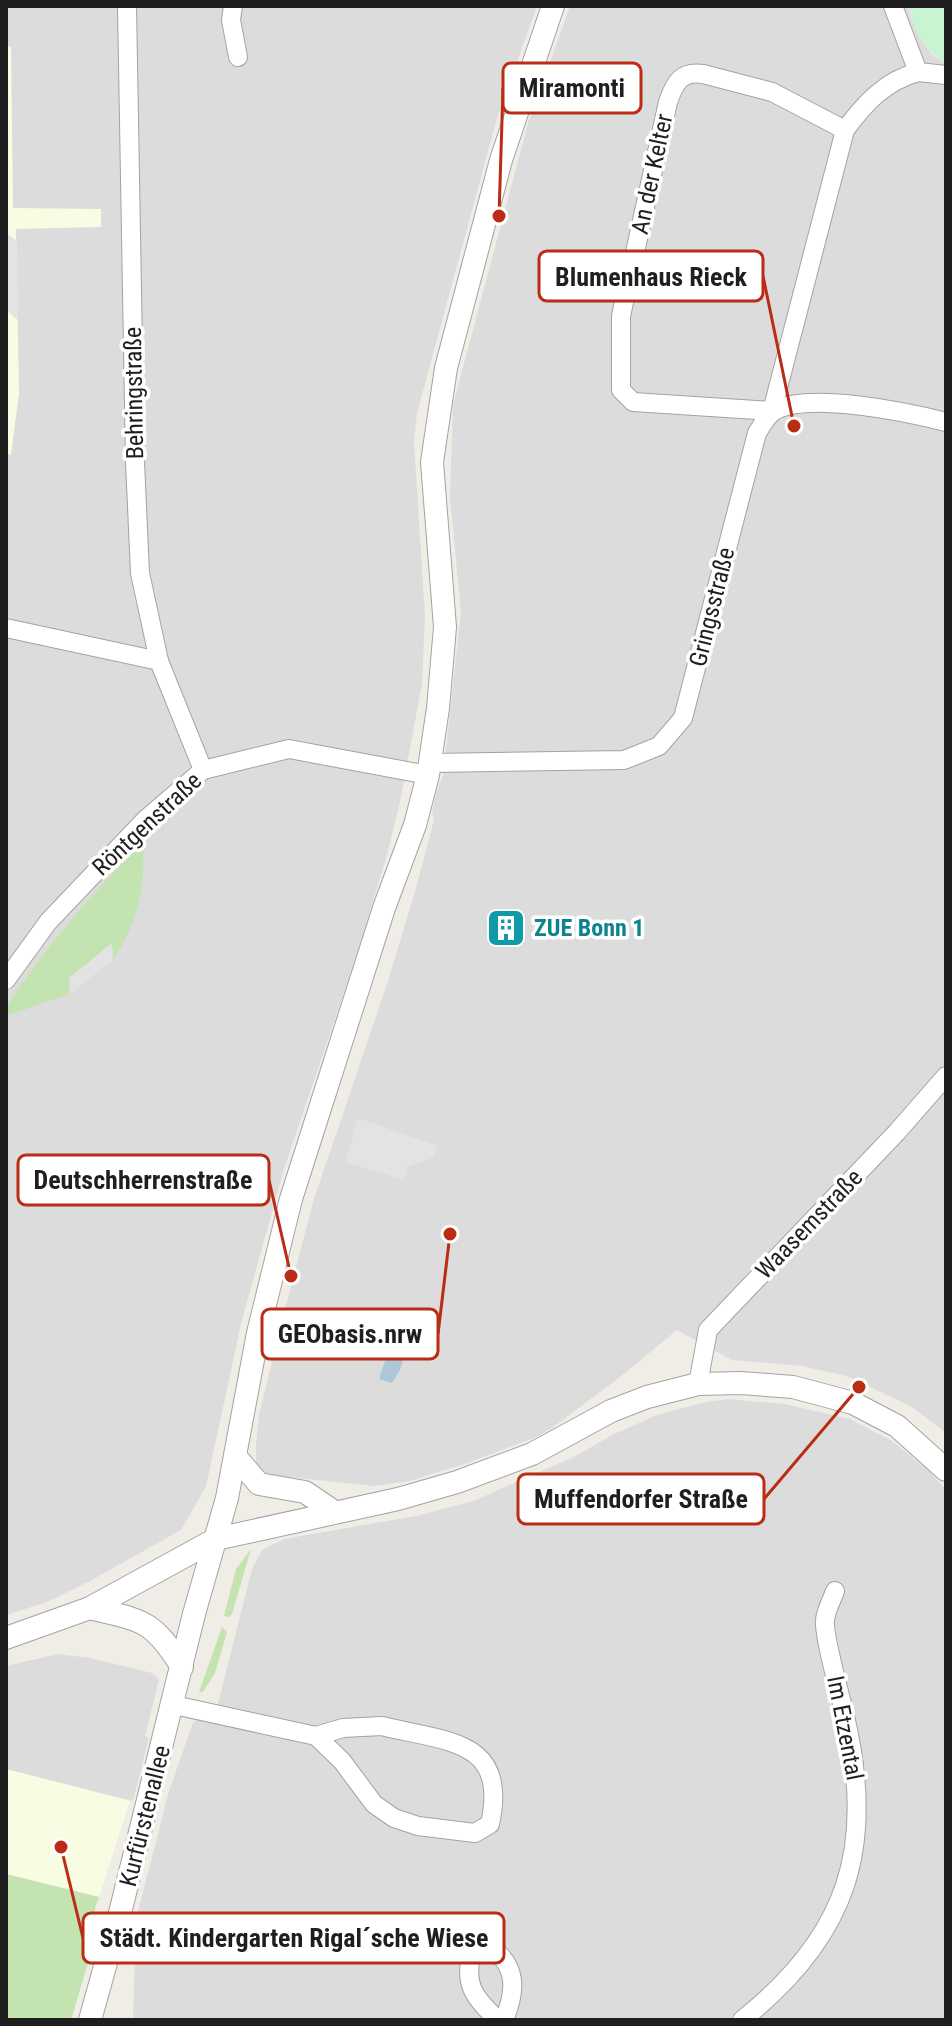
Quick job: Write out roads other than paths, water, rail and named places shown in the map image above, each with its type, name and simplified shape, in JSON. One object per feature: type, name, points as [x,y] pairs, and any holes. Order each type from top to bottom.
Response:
[{"type":"street","name":"Behringstraße","points":[[127,6],[135,462],[140,573],[159,661],[203,770]]},
{"type":"street","points":[[233,6],[231,20],[238,57]]},
{"type":"street","name":"Kurfürstenallee","points":[[90,2020],[216,1539],[261,1318],[291,1199],[384,908],[415,825],[429,769],[445,627],[432,462],[446,368],[501,160],[553,6]]},
{"type":"street","points":[[893,6],[918,72]]},
{"type":"street","points":[[845,130],[861,108],[897,78],[918,72],[946,75]]},
{"type":"street","name":"An der Kelter","points":[[772,411],[633,402],[621,390],[621,316],[668,102],[674,84],[682,76],[703,74],[772,92],[845,130]]},
{"type":"street","name":"Gringsstraße","points":[[429,769],[624,760],[659,746],[683,718],[757,433],[772,411],[845,130]]},
{"type":"street","points":[[772,411],[797,401],[887,409],[946,422]]},
{"type":"street","points":[[6,628],[159,661]]},
{"type":"street","name":"Röntgenstraße","points":[[6,980],[48,922],[146,819],[203,770],[289,749],[429,769]]},
{"type":"street","name":"Waasemstraße","points":[[698,1384],[708,1330],[897,1132],[946,1076]]},
{"type":"street","points":[[6,1638],[90,1608],[216,1539],[398,1499],[457,1482],[532,1454],[611,1411],[647,1397],[698,1384],[793,1387],[853,1403],[897,1426],[944,1464]]},
{"type":"street","points":[[235,1456],[259,1484],[305,1492],[333,1511]]},
{"type":"street","name":"Im Etzental","points":[[742,2020],[796,1973],[821,1939],[838,1904],[854,1852],[858,1785],[853,1749],[824,1622],[835,1591]]},
{"type":"street","points":[[90,1608],[135,1619],[155,1629],[182,1667]]},
{"type":"street","points":[[174,1705],[316,1736],[343,1728],[382,1726],[466,1747],[482,1757],[491,1774],[496,1800],[490,1824],[475,1833],[418,1826],[394,1818],[374,1804],[342,1761],[316,1736]]},
{"type":"water","points":[[397,1346],[405,1352],[400,1370],[392,1383],[379,1379],[389,1349]]},
{"type":"place","name":"Miramonti","points":[[499,216]]},
{"type":"place","name":"Blumenhaus Rieck","points":[[794,426]]},
{"type":"place","name":"ZUE Bonn 1","points":[[506,928]]},
{"type":"place","name":"GEObasis.nrw","points":[[450,1234]]},
{"type":"place","name":"Deutschherrenstraße","points":[[291,1276]]},
{"type":"place","name":"Muffendorfer Straße","points":[[859,1387]]},
{"type":"place","name":"Städt. Kindergarten Rigal´sche Wiese","points":[[61,1847]]}]
